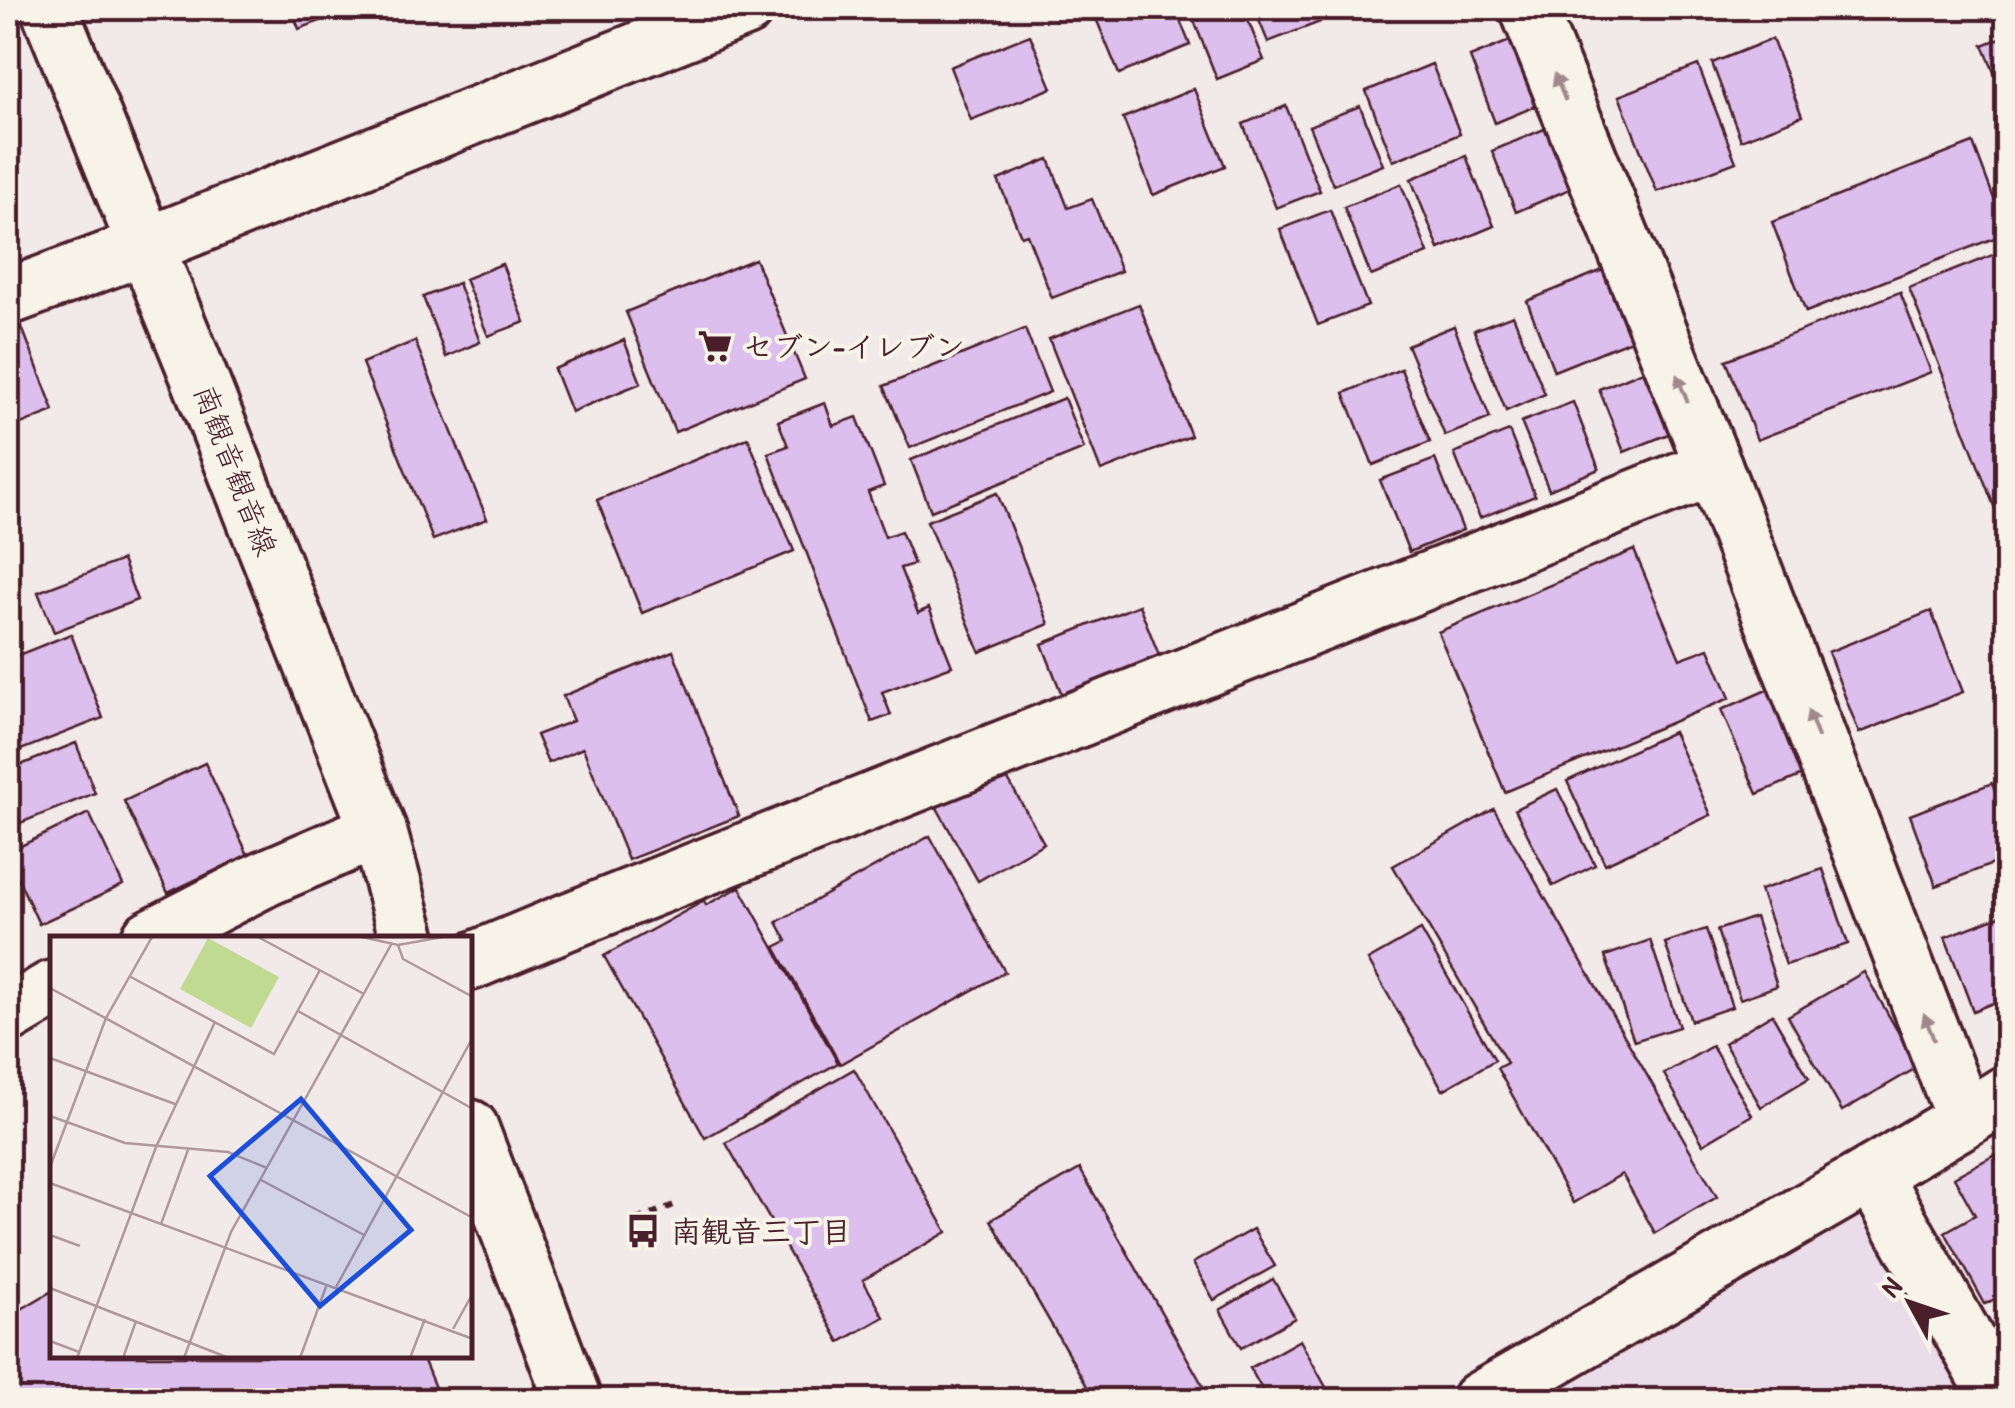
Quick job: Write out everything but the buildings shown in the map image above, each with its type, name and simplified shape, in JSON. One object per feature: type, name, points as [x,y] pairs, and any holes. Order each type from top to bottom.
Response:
[{"type":"street","name":"南観音観音線","points":[[49,8],[378,830],[407,936]]},
{"type":"street","points":[[8,297],[745,8]]},
{"type":"street","points":[[1480,1400],[1986,1105],[1714,466],[1528,8]]},
{"type":"street","points":[[472,961],[1714,466]]},
{"type":"street","points":[[154,936],[266,878],[378,830]]},
{"type":"street","points":[[8,1015],[50,990]]},
{"type":"street","points":[[472,1133],[574,1400]]},
{"type":"street","points":[[1872,1174],[2000,1400]]},
{"type":"path","points":[[636,1220],[674,1205]]},
{"type":"shaded area","points":[[1866,1209],[1974,1400],[1527,1400]]},
{"type":"place","name":"セブン-イレブン","points":[[715,346]]},
{"type":"place","name":"南観音三丁目","points":[[643,1231]]}]
